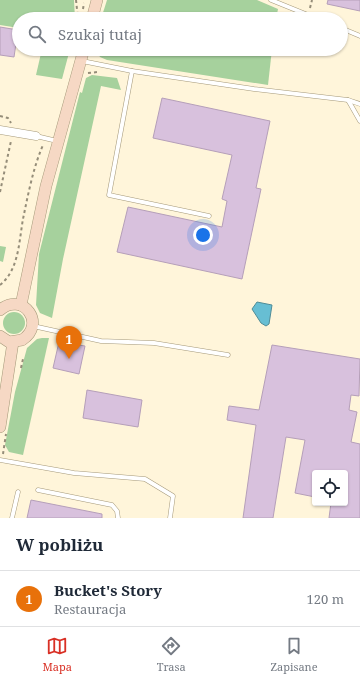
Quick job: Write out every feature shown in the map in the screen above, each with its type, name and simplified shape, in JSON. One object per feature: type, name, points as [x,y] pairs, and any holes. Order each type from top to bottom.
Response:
[{"type":"street","points":[[94,12],[97,0]]},
{"type":"street","points":[[21,305],[40,208],[82,56]]},
{"type":"street","points":[[0,130],[36,136]]},
{"type":"street","points":[[0,310],[12,304],[21,305],[29,312],[33,326],[26,338],[13,342],[5,340],[0,336]]},
{"type":"street","points":[[0,427],[13,342]]},
{"type":"lane","points":[[271,0],[301,12]]},
{"type":"lane","points":[[348,31],[360,36]]},
{"type":"lane","points":[[81,61],[132,71],[254,89],[348,100],[360,104]]},
{"type":"lane","points":[[132,71],[109,195],[209,216]]},
{"type":"lane","points":[[348,100],[360,121]]},
{"type":"lane","points":[[36,136],[58,141]]},
{"type":"lane","points":[[33,326],[101,340],[154,342],[228,355]]},
{"type":"lane","points":[[0,460],[74,473],[145,479],[173,496],[170,518]]},
{"type":"lane","points":[[38,490],[112,505],[117,511],[118,518]]},
{"type":"lane","points":[[12,518],[18,492]]},
{"type":"path","points":[[76,0],[77,12]]},
{"type":"path","points":[[310,8],[312,0]]},
{"type":"path","points":[[0,116],[8,118],[13,126],[0,193]]},
{"type":"path","points":[[0,285],[8,278],[15,261],[31,187],[46,139]]},
{"type":"green space","points":[[0,0],[74,0],[75,12],[12,12],[12,27],[0,25]]},
{"type":"green space","points":[[107,0],[257,0],[278,9],[277,12],[103,12]]},
{"type":"green space","points":[[40,56],[68,56],[62,79],[36,75]]},
{"type":"green space","points":[[271,56],[268,85],[107,60],[100,57]]},
{"type":"green space","points":[[92,75],[117,78],[121,90],[101,86],[63,259],[52,318],[40,313],[36,305],[39,254],[80,92],[82,93],[86,78]]},
{"type":"green space","points":[[0,246],[6,247],[3,262],[0,261]]},
{"type":"green space","points":[[14,312],[22,315],[25,323],[22,331],[14,334],[6,331],[3,323],[6,315]]},
{"type":"green space","points":[[49,338],[23,455],[9,452],[5,445],[15,392],[27,348],[37,339]]},
{"type":"water","points":[[257,302],[272,305],[269,324],[266,326],[261,323],[252,309]]},
{"type":"building","points":[[328,0],[360,0],[360,11],[327,4]]},
{"type":"building","points":[[0,27],[12,29],[12,56],[14,57],[0,55]]},
{"type":"building","points":[[162,98],[270,121],[256,188],[261,189],[242,279],[117,252],[128,207],[222,227],[227,201],[222,199],[232,155],[153,138]]},
{"type":"building","points":[[59,342],[85,346],[79,374],[53,368]]},
{"type":"building","points":[[272,345],[360,359],[359,396],[351,395],[349,410],[357,412],[351,442],[360,444],[360,518],[329,518],[331,506],[348,506],[348,470],[312,470],[312,496],[295,493],[305,440],[286,437],[273,518],[243,518],[256,425],[227,420],[229,406],[259,410]]},
{"type":"building","points":[[87,390],[142,400],[138,427],[83,418]]},
{"type":"building","points":[[31,500],[102,514],[102,518],[27,518]]},
{"type":"place","name":"Bucket's Story","points":[[69,359]]}]
